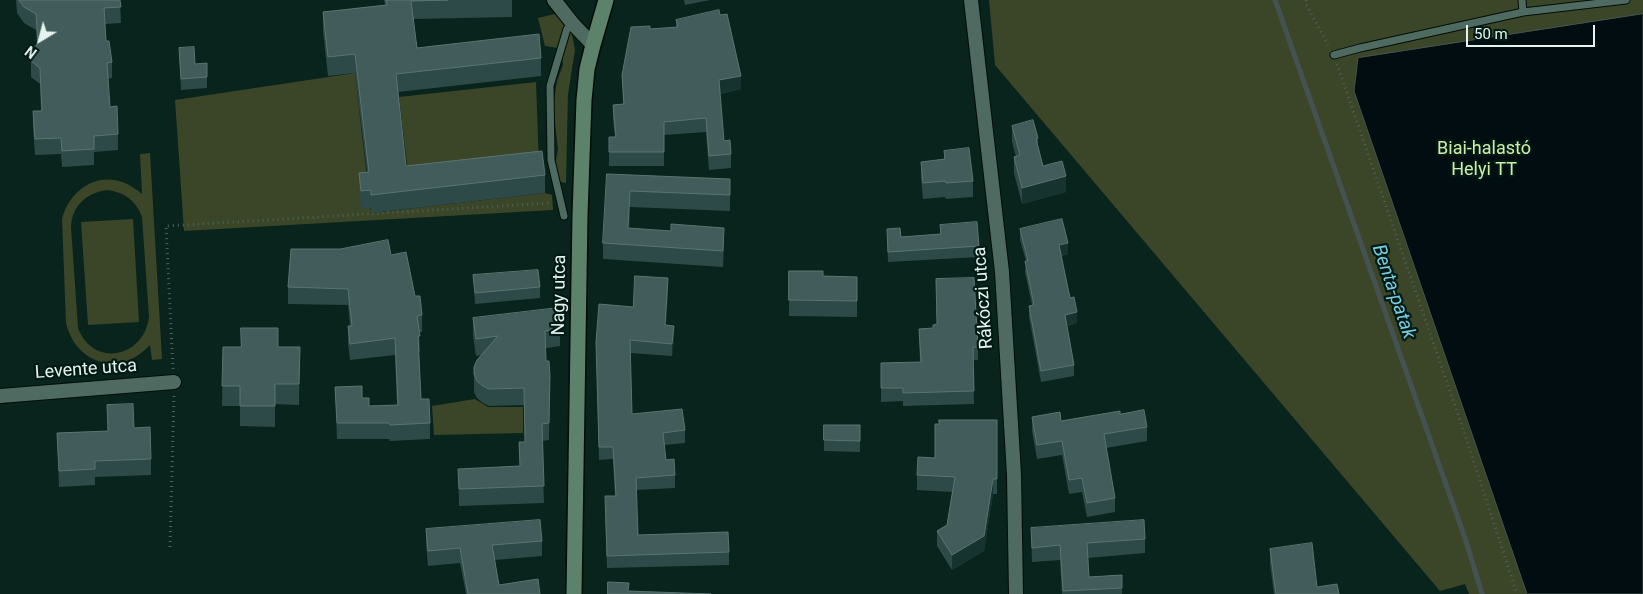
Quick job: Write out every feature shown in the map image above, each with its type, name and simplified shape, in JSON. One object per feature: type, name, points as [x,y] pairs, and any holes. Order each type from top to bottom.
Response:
[{"type":"main road","name":"Nagy utca","points":[[574,594],[583,119],[587,69],[606,0]]},
{"type":"street","points":[[554,0],[573,24],[593,44]]},
{"type":"street","name":"Rákóczi utca","points":[[972,0],[1002,272],[1014,475],[1016,594]]},
{"type":"street","name":"Levente utca","points":[[0,396],[174,382]]},
{"type":"lane","points":[[1522,0],[1523,12]]},
{"type":"lane","points":[[1334,55],[1523,12],[1626,0]]},
{"type":"lane","points":[[564,216],[552,160],[550,86],[567,29],[573,24]]},
{"type":"path","points":[[1306,0],[1306,4],[1334,55],[1462,426],[1517,594]]},
{"type":"path","points":[[170,547],[174,382],[166,226],[561,203]]},
{"type":"green space","name":"Biai-halastó Helyi TT","points":[[989,0],[1643,0],[1643,594],[1469,594],[1465,584],[1440,591],[995,65]]},
{"type":"green space","points":[[559,13],[571,29],[575,50],[568,94],[566,183],[560,182],[554,171],[558,149],[553,106],[557,81],[563,65],[562,54],[558,48],[545,46],[538,18]]},
{"type":"green space","points":[[355,73],[371,213],[545,193],[552,195],[553,210],[184,231],[175,100]]},
{"type":"green space","points":[[536,82],[539,166],[409,181],[399,97]]},
{"type":"green space","points":[[150,153],[162,359],[152,360],[150,345],[138,355],[126,361],[101,362],[89,357],[79,349],[71,337],[66,323],[62,219],[77,192],[94,182],[114,180],[128,184],[142,194],[140,154]],"holes":[[[107,190],[129,198],[142,217],[149,317],[145,331],[138,342],[128,349],[117,353],[106,353],[95,349],[85,341],[78,328],[71,227],[77,207],[87,197]]]},
{"type":"green space","points":[[133,219],[139,322],[88,325],[81,222]]},
{"type":"green space","points":[[475,399],[488,407],[523,407],[523,433],[434,435],[432,406]]},
{"type":"shaded area","name":"Biai-halastó Helyi TT","points":[[1643,14],[1643,594],[1527,594],[1354,91],[1358,58]]},
{"type":"building","points":[[19,0],[120,0],[121,7],[104,8],[106,41],[109,41],[112,62],[107,63],[110,107],[117,106],[118,134],[94,136],[94,149],[62,151],[61,138],[35,139],[33,111],[42,111],[40,68],[31,61],[31,51],[38,43],[36,14],[24,7]]},
{"type":"building","points":[[386,0],[448,0],[411,1],[417,48],[539,34],[541,58],[396,74],[406,166],[542,151],[545,175],[371,195],[371,190],[361,191],[359,173],[369,172],[355,54],[328,57],[323,12],[387,5]]},
{"type":"building","points":[[719,10],[720,15],[727,14],[741,76],[719,80],[724,141],[730,140],[731,154],[709,156],[706,118],[664,122],[664,152],[609,152],[609,137],[616,137],[613,105],[624,104],[622,75],[631,27],[650,26],[650,29],[678,27],[676,20]]},
{"type":"building","points":[[194,47],[195,64],[207,63],[207,77],[181,79],[179,48]]},
{"type":"building","points":[[1033,120],[1043,166],[1062,161],[1066,176],[1022,188],[1014,157],[1020,155],[1012,126]]},
{"type":"building","points":[[969,148],[973,181],[923,183],[921,162],[945,159],[944,151]]},
{"type":"building","points":[[607,174],[730,179],[730,195],[630,191],[628,228],[671,231],[671,224],[724,228],[723,251],[603,243]]},
{"type":"building","points":[[1062,219],[1068,243],[1059,245],[1070,298],[1074,297],[1077,312],[1065,315],[1074,365],[1041,371],[1029,306],[1034,305],[1025,261],[1028,261],[1020,229]]},
{"type":"building","points":[[977,222],[979,246],[888,252],[887,229],[900,228],[901,237],[941,234],[940,225]]},
{"type":"building","points":[[388,240],[391,255],[406,252],[415,296],[420,296],[422,315],[417,316],[420,336],[418,336],[421,399],[429,399],[430,423],[390,425],[389,423],[337,423],[335,387],[362,386],[362,398],[369,398],[369,406],[398,405],[395,338],[350,344],[348,326],[352,326],[348,289],[288,287],[291,249],[340,249]]},
{"type":"building","points":[[538,270],[540,287],[475,293],[473,275]]},
{"type":"building","points":[[789,271],[823,271],[823,276],[857,277],[857,301],[789,300]]},
{"type":"building","points":[[635,276],[668,278],[665,325],[674,326],[672,344],[630,340],[632,414],[682,409],[685,430],[663,433],[666,460],[674,459],[675,475],[636,478],[638,535],[728,532],[729,552],[607,556],[605,496],[616,496],[613,447],[599,447],[596,342],[599,304],[633,307]]},
{"type":"building","points":[[974,278],[978,347],[973,347],[974,391],[903,393],[903,388],[881,388],[881,363],[921,362],[919,329],[933,328],[933,325],[937,324],[936,279]]},
{"type":"building","points":[[558,308],[560,329],[545,331],[546,361],[549,361],[550,376],[549,423],[542,424],[544,486],[459,489],[458,469],[520,466],[519,442],[525,442],[524,388],[489,389],[477,381],[474,374],[477,360],[498,336],[476,339],[473,318]]},
{"type":"building","points":[[241,328],[278,328],[278,347],[300,347],[299,384],[275,384],[275,406],[240,406],[240,386],[222,386],[223,347],[241,347]]},
{"type":"building","points":[[133,404],[134,428],[150,427],[151,459],[95,461],[95,469],[59,471],[57,433],[108,431],[107,405]]},
{"type":"building","points":[[1144,410],[1147,427],[1104,434],[1115,498],[1087,503],[1082,478],[1069,480],[1062,441],[1037,445],[1032,417],[1060,412],[1061,421],[1120,411],[1120,414]]},
{"type":"building","points":[[939,420],[997,420],[997,479],[993,479],[984,536],[952,555],[937,531],[947,525],[955,477],[917,475],[918,457],[935,458],[935,424],[939,424]]},
{"type":"building","points":[[824,425],[860,425],[860,441],[824,440]]},
{"type":"building","points":[[540,520],[542,541],[492,545],[499,585],[538,579],[540,594],[468,594],[460,548],[428,551],[426,529]]},
{"type":"building","points":[[1144,520],[1145,539],[1087,543],[1089,577],[1122,575],[1122,588],[1063,591],[1060,545],[1032,548],[1031,528]]},
{"type":"building","points":[[1312,543],[1317,587],[1337,584],[1339,594],[1276,594],[1270,549]]},
{"type":"building","points":[[608,582],[629,583],[628,591],[711,594],[608,594]]},
{"type":"waterway","name":"Benta-patak","points":[[1275,0],[1466,541],[1482,594]]}]
